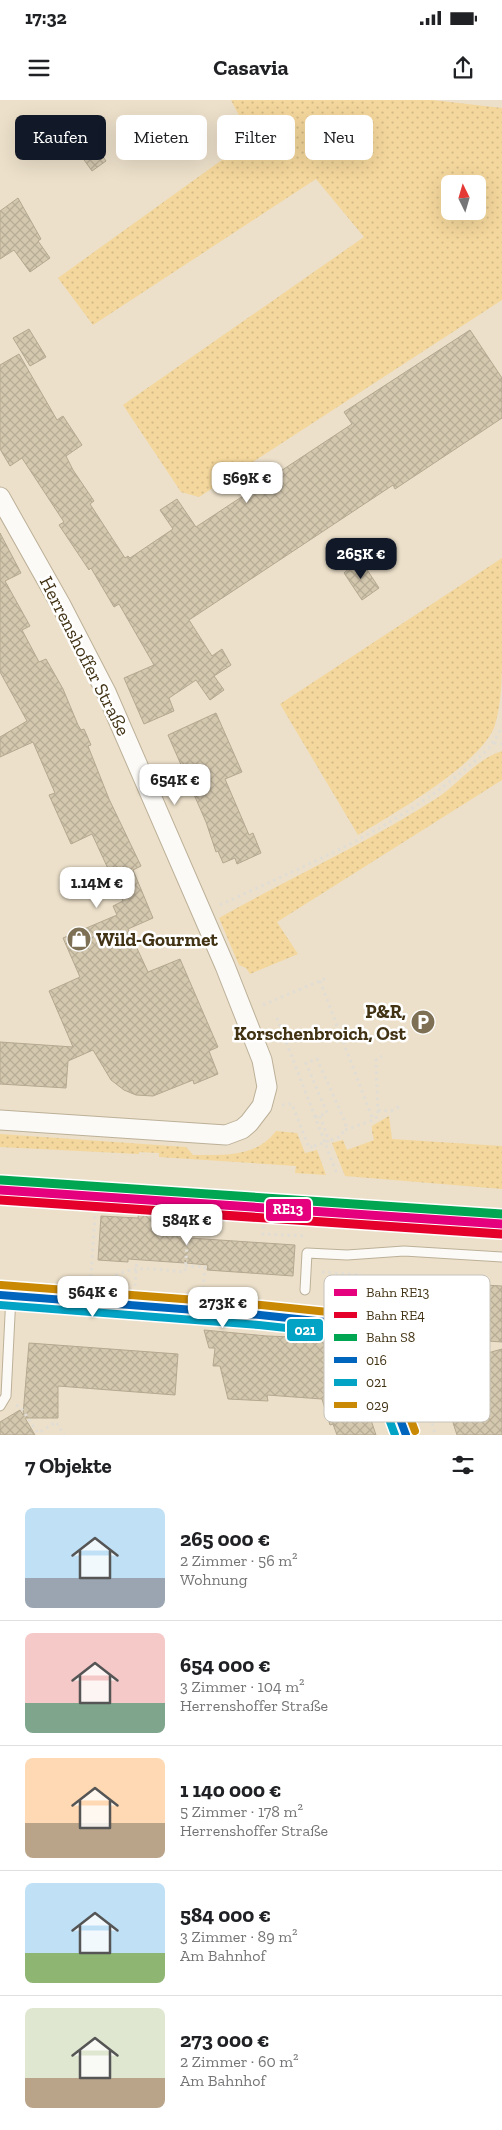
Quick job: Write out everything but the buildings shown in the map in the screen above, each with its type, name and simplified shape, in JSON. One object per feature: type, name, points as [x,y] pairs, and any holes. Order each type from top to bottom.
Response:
[{"type":"street","name":"Herrenshoffer Straße","points":[[0,497],[66,615],[106,692],[202,913],[266,1072],[267,1087],[262,1106],[249,1123],[234,1132],[214,1135],[0,1120]]},
{"type":"street","points":[[6,1295],[324,1322]]},
{"type":"street","points":[[401,1422],[406,1435]]},
{"type":"lane","points":[[305,1290],[307,1253],[347,1255],[404,1251],[502,1257]]},
{"type":"lane","points":[[2,1403],[6,1295]]},
{"type":"path","points":[[202,913],[321,858],[400,816],[449,782],[494,743],[502,726]]},
{"type":"path","points":[[494,743],[502,744]]},
{"type":"path","points":[[270,1002],[329,977]]},
{"type":"path","points":[[320,982],[373,1120]]},
{"type":"path","points":[[276,1018],[337,1174]]},
{"type":"path","points":[[262,1106],[292,1104],[308,1148],[339,1137],[345,1130],[373,1120],[378,1116],[376,1060],[382,1056]]},
{"type":"path","points":[[315,1118],[327,1113],[306,1063],[317,1059],[346,1124],[345,1130]]},
{"type":"path","points":[[378,1110],[391,1111],[400,1106]]},
{"type":"path","points":[[320,1116],[330,1140]]},
{"type":"path","points":[[264,1214],[262,1234],[307,1236]]},
{"type":"path","points":[[91,1277],[95,1216]]},
{"type":"path","points":[[110,1279],[120,1272],[136,1268],[185,1272],[188,1233],[182,1232]]},
{"type":"path","points":[[135,1289],[137,1260]]},
{"type":"path","points":[[185,1266],[205,1267],[203,1288]]},
{"type":"path","points":[[306,1270],[360,1275]]},
{"type":"path","points":[[2,1403],[22,1408],[38,1433],[56,1422],[64,1435]]},
{"type":"path","points":[[432,1422],[435,1435]]},
{"type":"shaded area","points":[[231,100],[432,100],[502,108],[502,300],[199,497],[181,492],[123,405],[364,237],[316,179],[93,325],[58,278],[222,160],[295,160],[295,115],[239,115]]},
{"type":"shaded area","points":[[502,558],[502,679],[499,709],[494,728],[485,743],[471,758],[434,788],[358,835],[280,704]]},
{"type":"shaded area","points":[[502,751],[502,780],[277,922],[298,954],[250,974],[246,968],[239,965],[219,918],[357,845],[411,814],[445,792],[476,765]]},
{"type":"shaded area","points":[[389,1116],[392,1139],[502,1146],[502,1189],[345,1176],[332,1143],[343,1140],[347,1150],[374,1140],[372,1126]]},
{"type":"shaded area","points":[[276,1131],[297,1133],[305,1153],[317,1150],[326,1175],[295,1173],[296,1166],[159,1157],[159,1153],[139,1152],[139,1154],[0,1147],[0,1134],[186,1147],[193,1155],[227,1155],[259,1146]]},
{"type":"rail line","name":"S8","points":[[1,1180],[502,1214]]},
{"type":"rail line","name":"RE13","points":[[0,1190],[502,1224]]},
{"type":"rail line","name":"RE4","points":[[0,1200],[501,1234]]},
{"type":"transit line","name":"029","points":[[1,1285],[324,1312]]},
{"type":"transit line","name":"016","points":[[0,1295],[260,1315],[324,1322]]},
{"type":"transit line","name":"021","points":[[0,1305],[259,1325],[324,1332]]},
{"type":"transit line","name":"021","points":[[390,1422],[395,1435]]},
{"type":"transit line","name":"016","points":[[401,1422],[406,1435]]},
{"type":"transit line","name":"029","points":[[412,1422],[415,1431]]},
{"type":"place","name":"Wild-Gourmet","points":[[79,939]]},
{"type":"place","name":"P&R, Korschenbroich, Ost","points":[[423,1022]]}]
